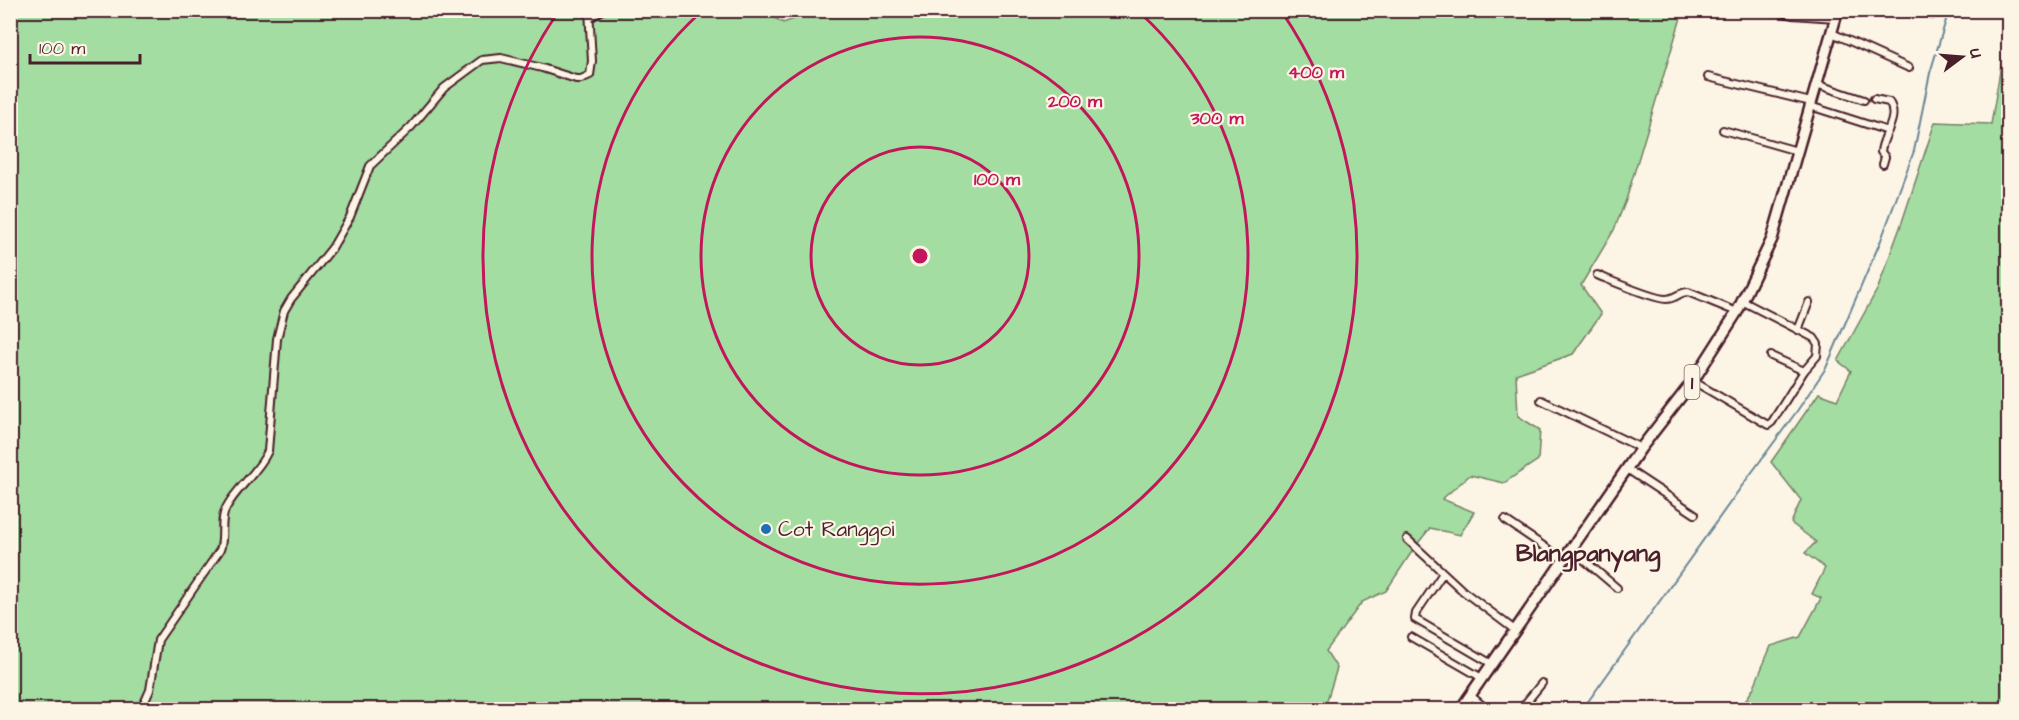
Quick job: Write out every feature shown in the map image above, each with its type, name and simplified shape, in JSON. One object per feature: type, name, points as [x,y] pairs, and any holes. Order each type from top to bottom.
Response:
[{"type":"highway","name":"1","points":[[1460,710],[1641,448],[1693,381],[1737,312],[1772,239],[1837,14]]},
{"type":"street","points":[[141,710],[150,690],[158,640],[220,550],[226,508],[262,463],[268,451],[277,339],[285,311],[291,299],[332,248],[350,217],[370,166],[411,127],[444,88],[482,60],[501,58],[576,79],[590,75],[592,61],[589,14],[603,10]]},
{"type":"street","points":[[1772,10],[1792,15],[1837,14]]},
{"type":"street","points":[[1920,10],[1932,15]]},
{"type":"street","points":[[1832,33],[1910,68]]},
{"type":"street","points":[[1708,77],[1811,104],[1888,131]]},
{"type":"street","points":[[1816,84],[1864,100]]},
{"type":"street","points":[[1874,99],[1886,100],[1892,106],[1893,113],[1881,150],[1885,157],[1882,164]]},
{"type":"street","points":[[1723,130],[1797,151]]},
{"type":"street","points":[[1597,275],[1660,298],[1671,298],[1681,292],[1688,292],[1737,312]]},
{"type":"street","points":[[1693,381],[1768,425],[1804,371],[1817,356],[1818,344],[1814,339],[1742,301]]},
{"type":"street","points":[[1798,330],[1809,302]]},
{"type":"street","points":[[1771,356],[1804,371]]},
{"type":"street","points":[[1541,400],[1641,448]]},
{"type":"street","points":[[1627,469],[1695,514]]},
{"type":"street","points":[[1505,520],[1564,560]]},
{"type":"street","points":[[1407,539],[1482,607],[1516,631]]},
{"type":"street","points":[[1571,549],[1617,588]]},
{"type":"street","points":[[1443,573],[1416,613],[1415,619],[1492,664]]},
{"type":"street","points":[[1411,637],[1482,678]]},
{"type":"street","points":[[1520,710],[1542,683]]},
{"type":"street","points":[[1470,694],[1488,710]]},
{"type":"green space","points":[[762,10],[783,23],[800,17],[807,10],[1683,11],[1626,200],[1614,230],[1581,285],[1601,314],[1573,354],[1516,374],[1518,416],[1540,430],[1538,460],[1504,483],[1470,475],[1442,499],[1474,512],[1460,535],[1430,528],[1386,591],[1362,602],[1326,651],[1337,668],[1324,710],[11,709],[10,11]]},
{"type":"green space","points":[[2008,23],[2008,709],[1740,709],[1753,689],[1771,646],[1800,637],[1821,598],[1812,594],[1825,568],[1805,553],[1816,542],[1791,523],[1801,500],[1771,462],[1819,393],[1837,400],[1851,371],[1838,361],[1878,288],[1935,122],[1991,124]]},
{"type":"waterway","points":[[1582,710],[1826,368],[1881,240],[1914,151],[1930,73],[1949,10]]},
{"type":"place","name":"Cot Ranggoi","points":[[766,529]]},
{"type":"district","name":"Blangpanyang","points":[[1588,553]]}]
